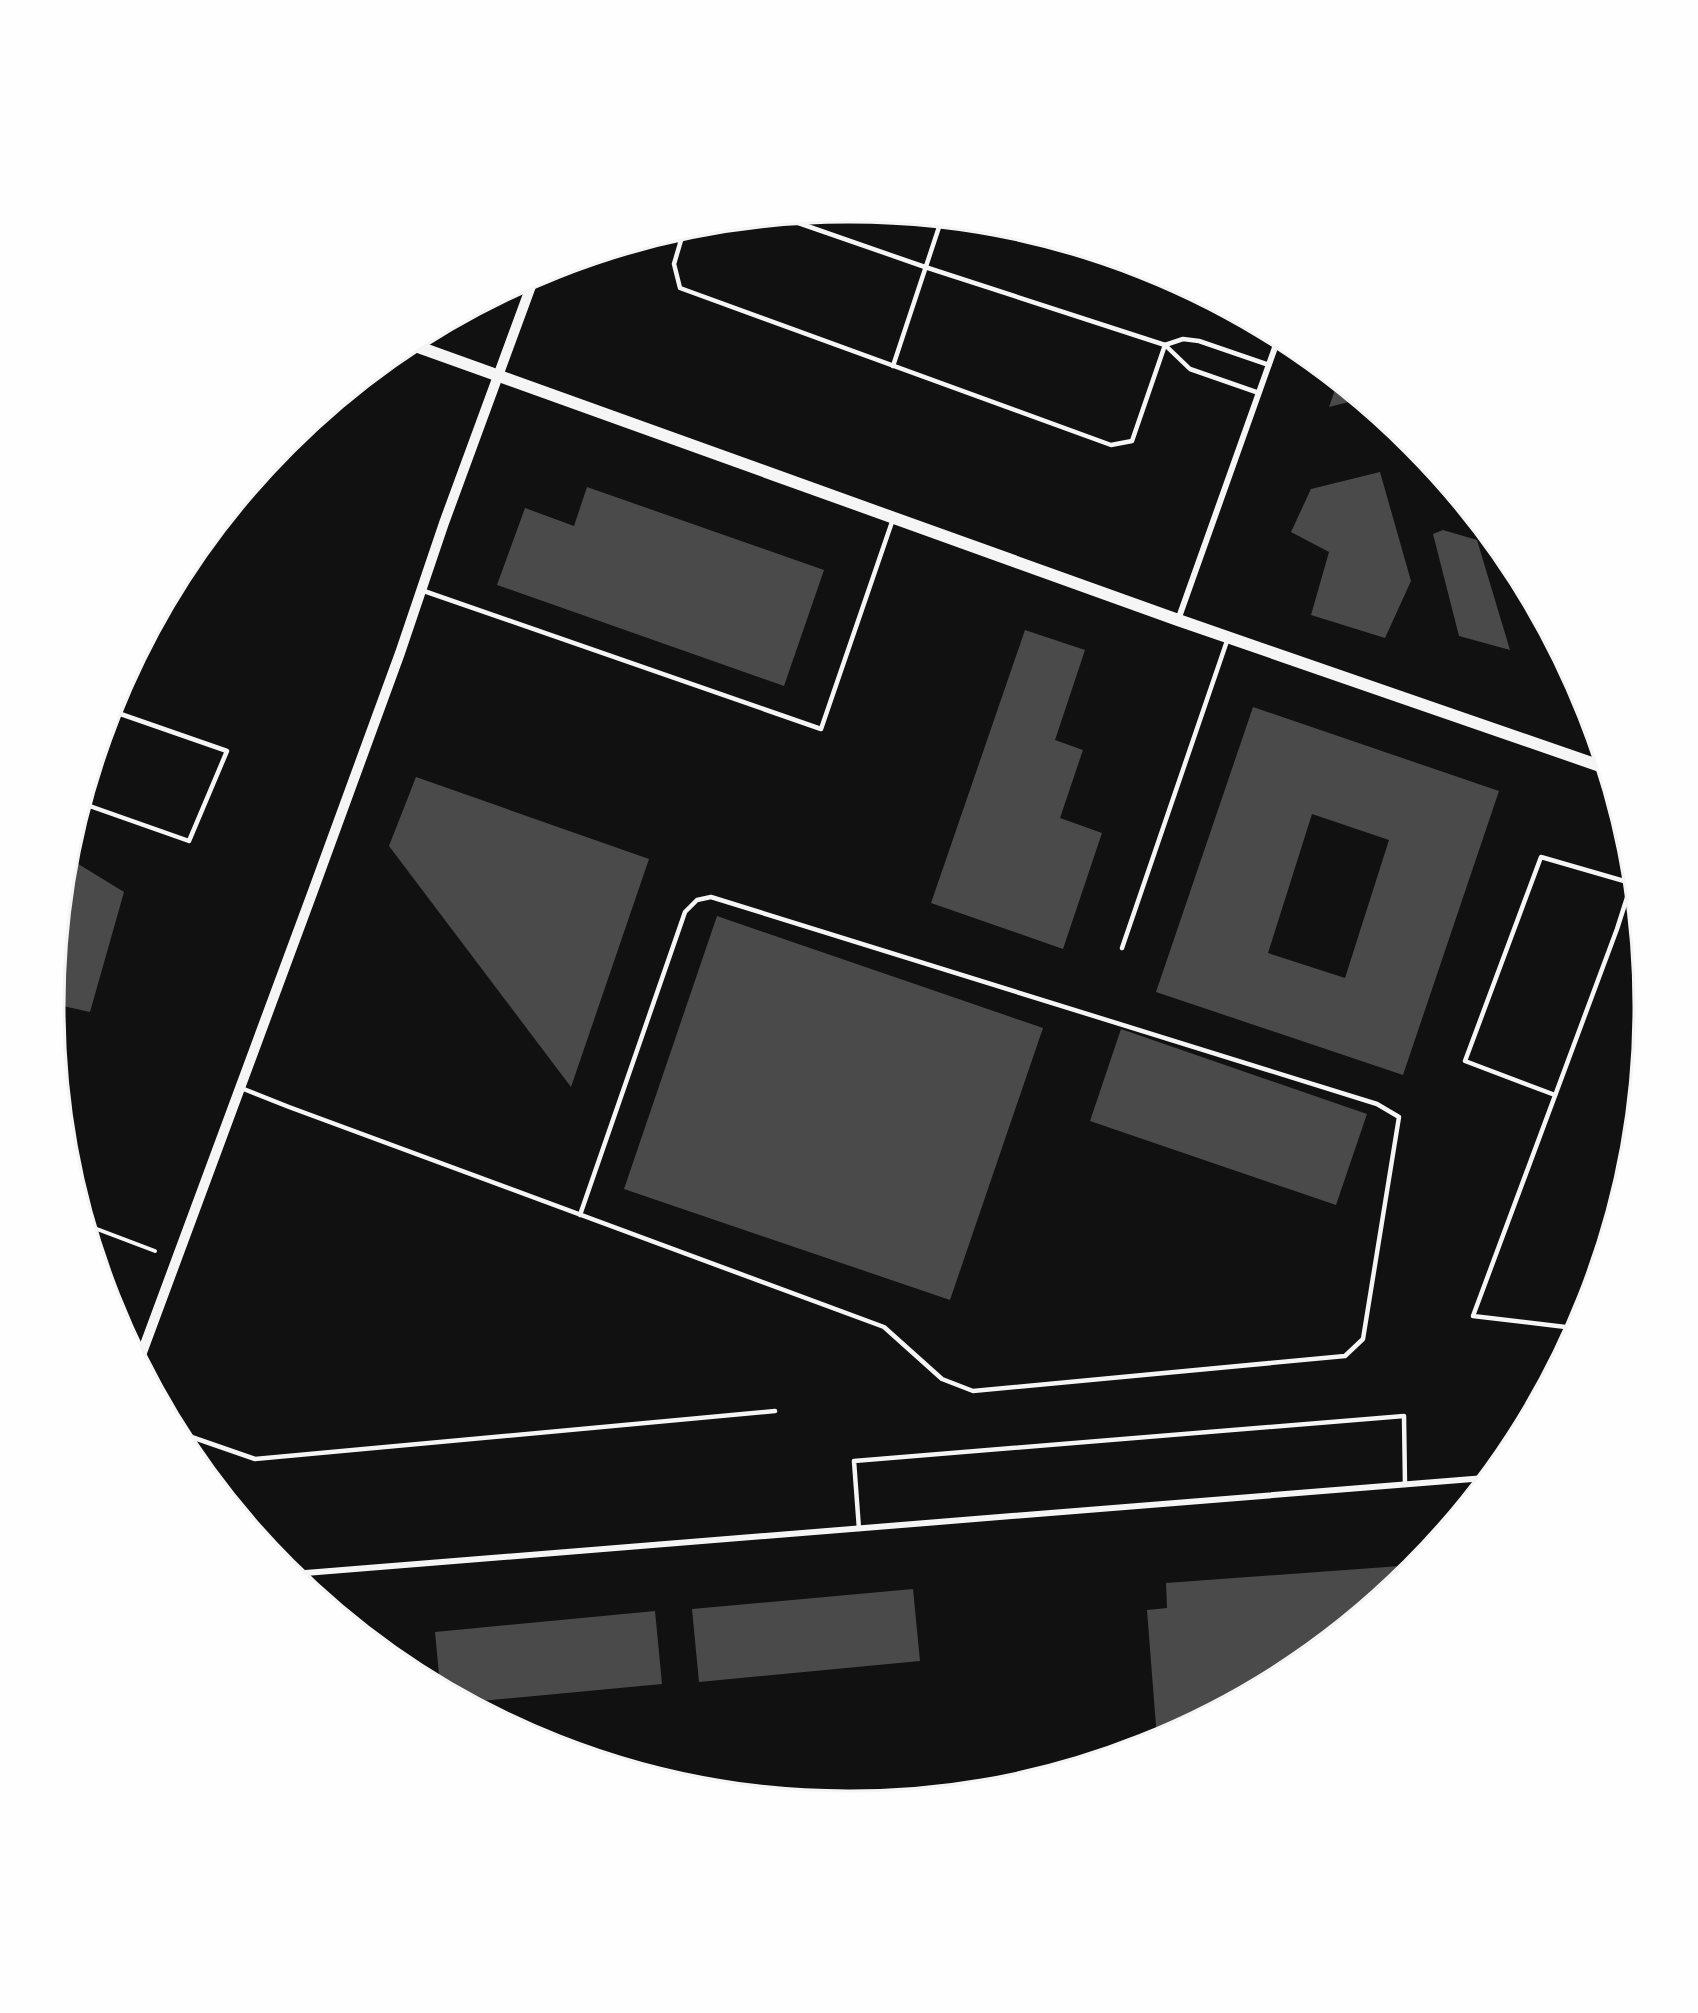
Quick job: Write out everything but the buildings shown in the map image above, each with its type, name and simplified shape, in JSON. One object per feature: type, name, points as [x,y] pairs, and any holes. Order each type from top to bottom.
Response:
[{"type":"main road","points":[[422,348],[1228,638],[1595,764]]},
{"type":"street","points":[[143,1349],[241,1088],[529,291]]},
{"type":"street","points":[[1178,620],[1275,348]]},
{"type":"street","points":[[307,1573],[1475,1479]]},
{"type":"lane","points":[[801,224],[1165,345],[1191,369],[1259,393]]},
{"type":"lane","points":[[893,366],[938,228]]},
{"type":"lane","points":[[681,241],[674,264],[680,288],[1111,445],[1132,441],[1165,345]]},
{"type":"lane","points":[[1165,345],[1183,339],[1199,341],[1269,365]]},
{"type":"lane","points":[[421,590],[821,729],[894,518]]},
{"type":"lane","points":[[1122,948],[1228,638]]},
{"type":"lane","points":[[90,806],[189,841],[227,751],[121,714]]},
{"type":"lane","points":[[1555,1095],[1466,1061],[1541,857],[1623,879]]},
{"type":"lane","points":[[241,1088],[580,1215],[884,1327],[942,1379],[973,1392],[1345,1356],[1363,1339],[1399,1117],[1377,1104],[711,897],[698,900],[685,912],[580,1215]]},
{"type":"lane","points":[[1565,1327],[1473,1316],[1626,900]]},
{"type":"lane","points":[[195,1438],[255,1459],[775,1412]]},
{"type":"lane","points":[[859,1529],[854,1461],[1404,1416],[1405,1485]]},
{"type":"path","points":[[97,1229],[176,1259]]}]
